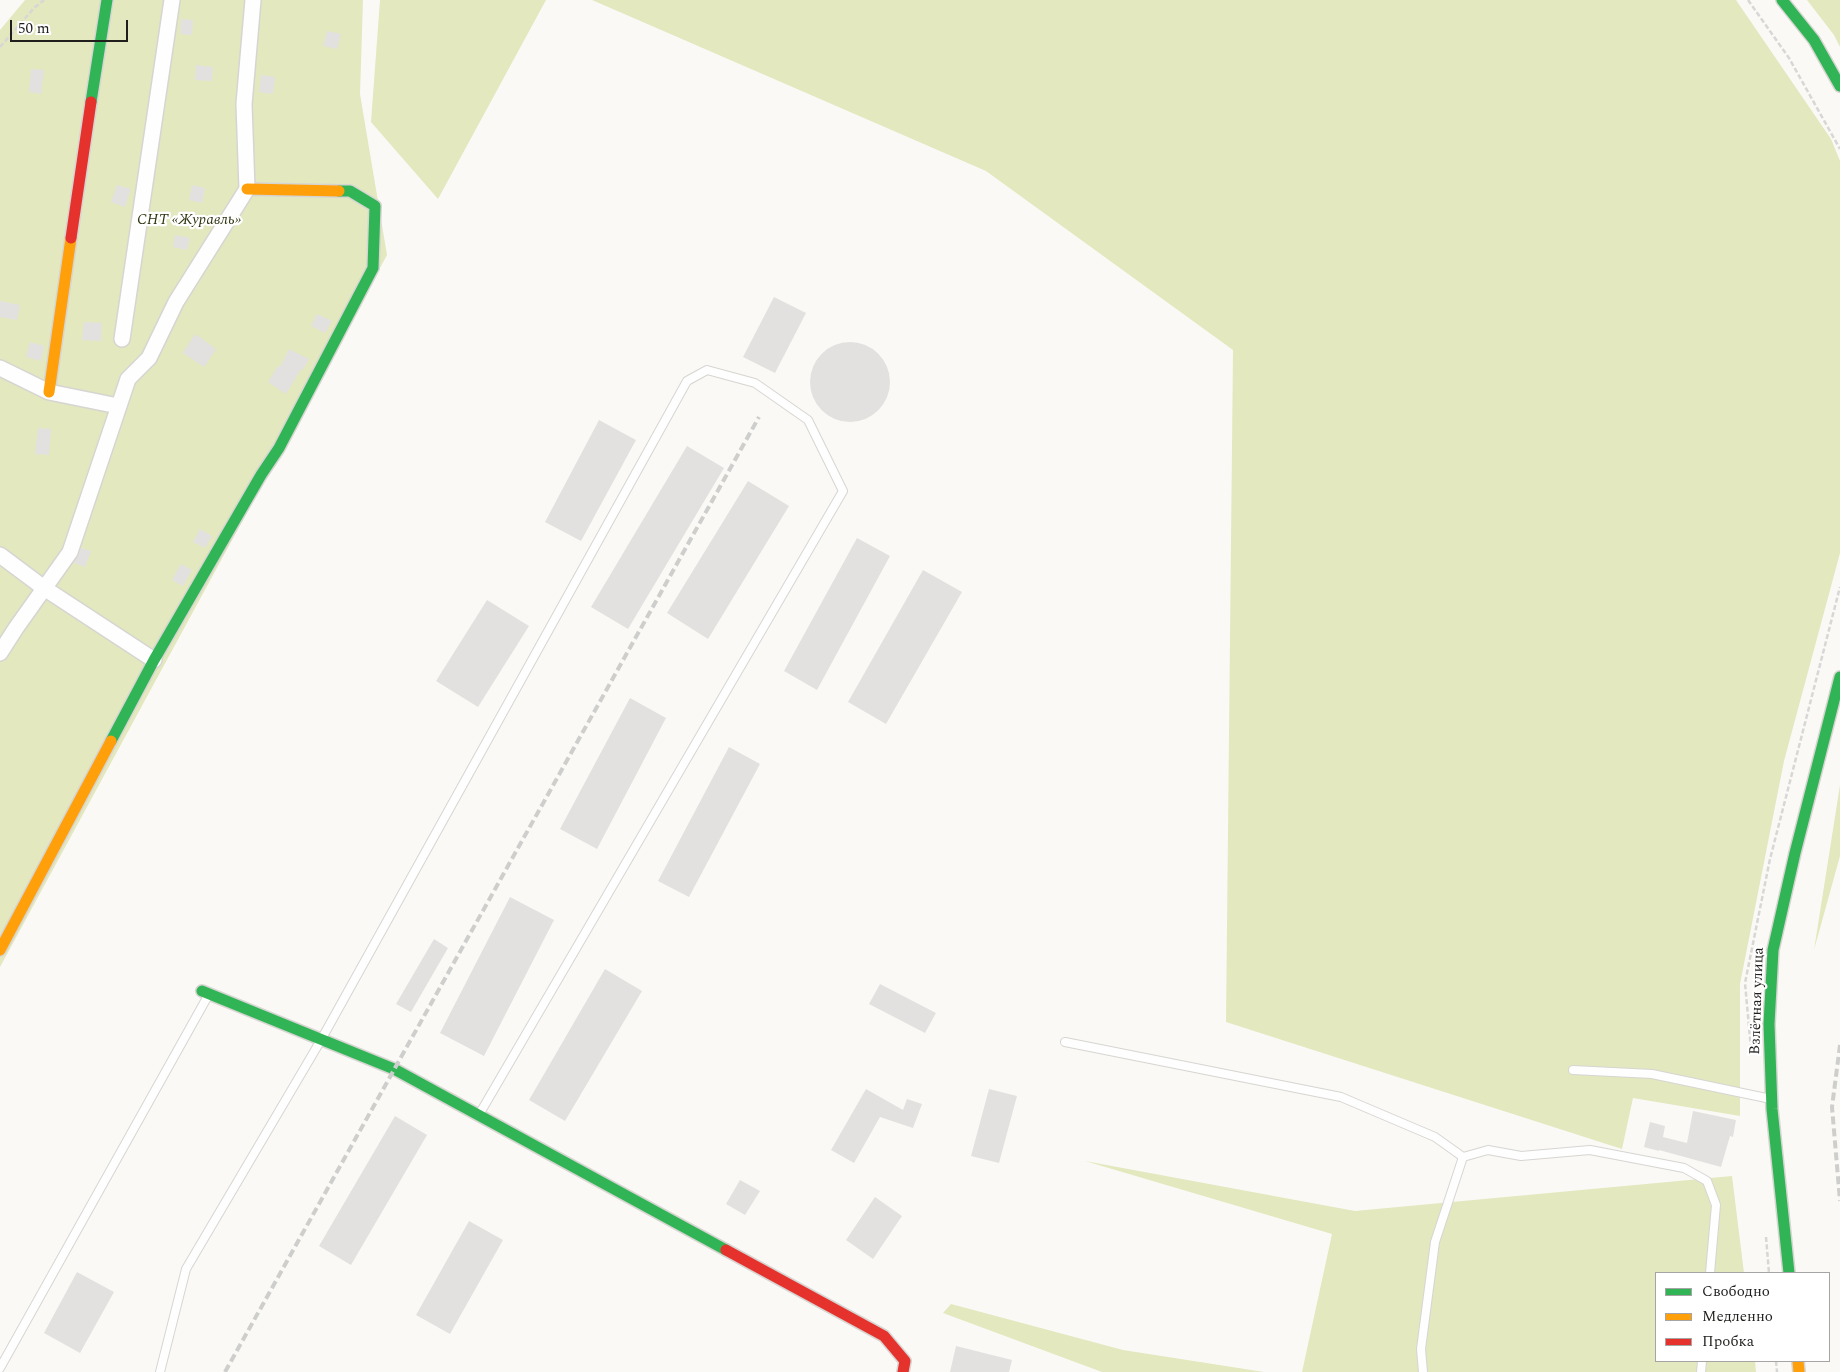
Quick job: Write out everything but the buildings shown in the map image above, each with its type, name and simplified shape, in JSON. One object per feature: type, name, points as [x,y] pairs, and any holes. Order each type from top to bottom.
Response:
[{"type":"street","points":[[49,392],[107,0]]},
{"type":"street","points":[[122,339],[172,0]]},
{"type":"street","points":[[0,653],[70,552],[128,378],[149,358],[176,302],[247,189],[244,104],[253,0]]},
{"type":"street","points":[[1782,0],[1814,40],[1840,86]]},
{"type":"street","points":[[0,950],[154,660],[261,475],[279,448],[373,268],[375,206],[350,191],[247,189]]},
{"type":"street","points":[[0,368],[49,392],[118,406]]},
{"type":"street","points":[[0,555],[44,588],[154,660]]},
{"type":"street","name":"Взлётная улица","points":[[1789,1272],[1772,1099],[1769,1024],[1773,950],[1840,678]]},
{"type":"street","points":[[206,993],[394,1069],[479,1115],[884,1336],[905,1361],[904,1372]]},
{"type":"lane","points":[[160,1372],[186,1268],[321,1040],[687,382],[707,370],[755,383],[808,420],[843,491],[479,1115]]},
{"type":"lane","points":[[0,1368],[206,993]]},
{"type":"lane","points":[[1065,1042],[1342,1097],[1435,1137],[1463,1157]]},
{"type":"lane","points":[[1574,1070],[1652,1074],[1772,1099]]},
{"type":"lane","points":[[1463,1157],[1488,1150],[1521,1156],[1590,1150],[1684,1168],[1707,1181],[1716,1205],[1710,1272]]},
{"type":"lane","points":[[1423,1372],[1421,1349],[1435,1242],[1463,1157]]},
{"type":"path","points":[[0,47],[34,8],[44,0]]},
{"type":"path","points":[[1748,0],[1789,58],[1840,149]]},
{"type":"green space","name":"СНТ «Журавль»","points":[[25,0],[363,0],[360,94],[387,255],[0,967],[0,30]]},
{"type":"green space","points":[[380,0],[546,0],[438,199],[371,122]]},
{"type":"green space","points":[[592,0],[1736,0],[1831,139],[1840,161],[1840,553],[1784,761],[1740,984],[1740,1116],[1633,1098],[1622,1149],[1226,1022],[1233,350],[986,171]]},
{"type":"green space","points":[[1807,0],[1840,0],[1840,47],[1834,35]]},
{"type":"green space","points":[[1840,785],[1840,856],[1814,950]]},
{"type":"green space","points":[[1085,1161],[1355,1211],[1732,1176],[1744,1272],[1655,1272],[1655,1362],[1755,1362],[1756,1372],[1302,1372],[1332,1234]]},
{"type":"green space","points":[[951,1304],[1123,1350],[1264,1372],[1102,1372],[943,1313]]},
{"type":"railway","points":[[225,1372],[759,417]]},
{"type":"railway","points":[[1840,1045],[1832,1107],[1840,1201]]},
{"type":"traffic: fast","points":[[91,102],[107,0]]},
{"type":"traffic: fast","points":[[1782,0],[1814,40],[1840,86]]},
{"type":"traffic: fast","points":[[111,741],[154,660],[261,475],[279,448],[373,268],[375,206],[350,191],[339,191]]},
{"type":"traffic: fast","points":[[1789,1272],[1772,1109],[1769,1024],[1773,950],[1795,853],[1840,677]]},
{"type":"traffic: fast","points":[[202,991],[394,1069],[726,1250]]},
{"type":"traffic: slow","points":[[247,189],[339,191]]},
{"type":"traffic: slow","points":[[49,392],[71,238]]},
{"type":"traffic: slow","points":[[0,950],[111,741]]},
{"type":"traffic: slow","points":[[1798,1362],[1799,1372]]},
{"type":"traffic: jam","points":[[71,238],[91,102]]},
{"type":"traffic: jam","points":[[726,1250],[884,1336],[905,1361],[903,1372]]}]
